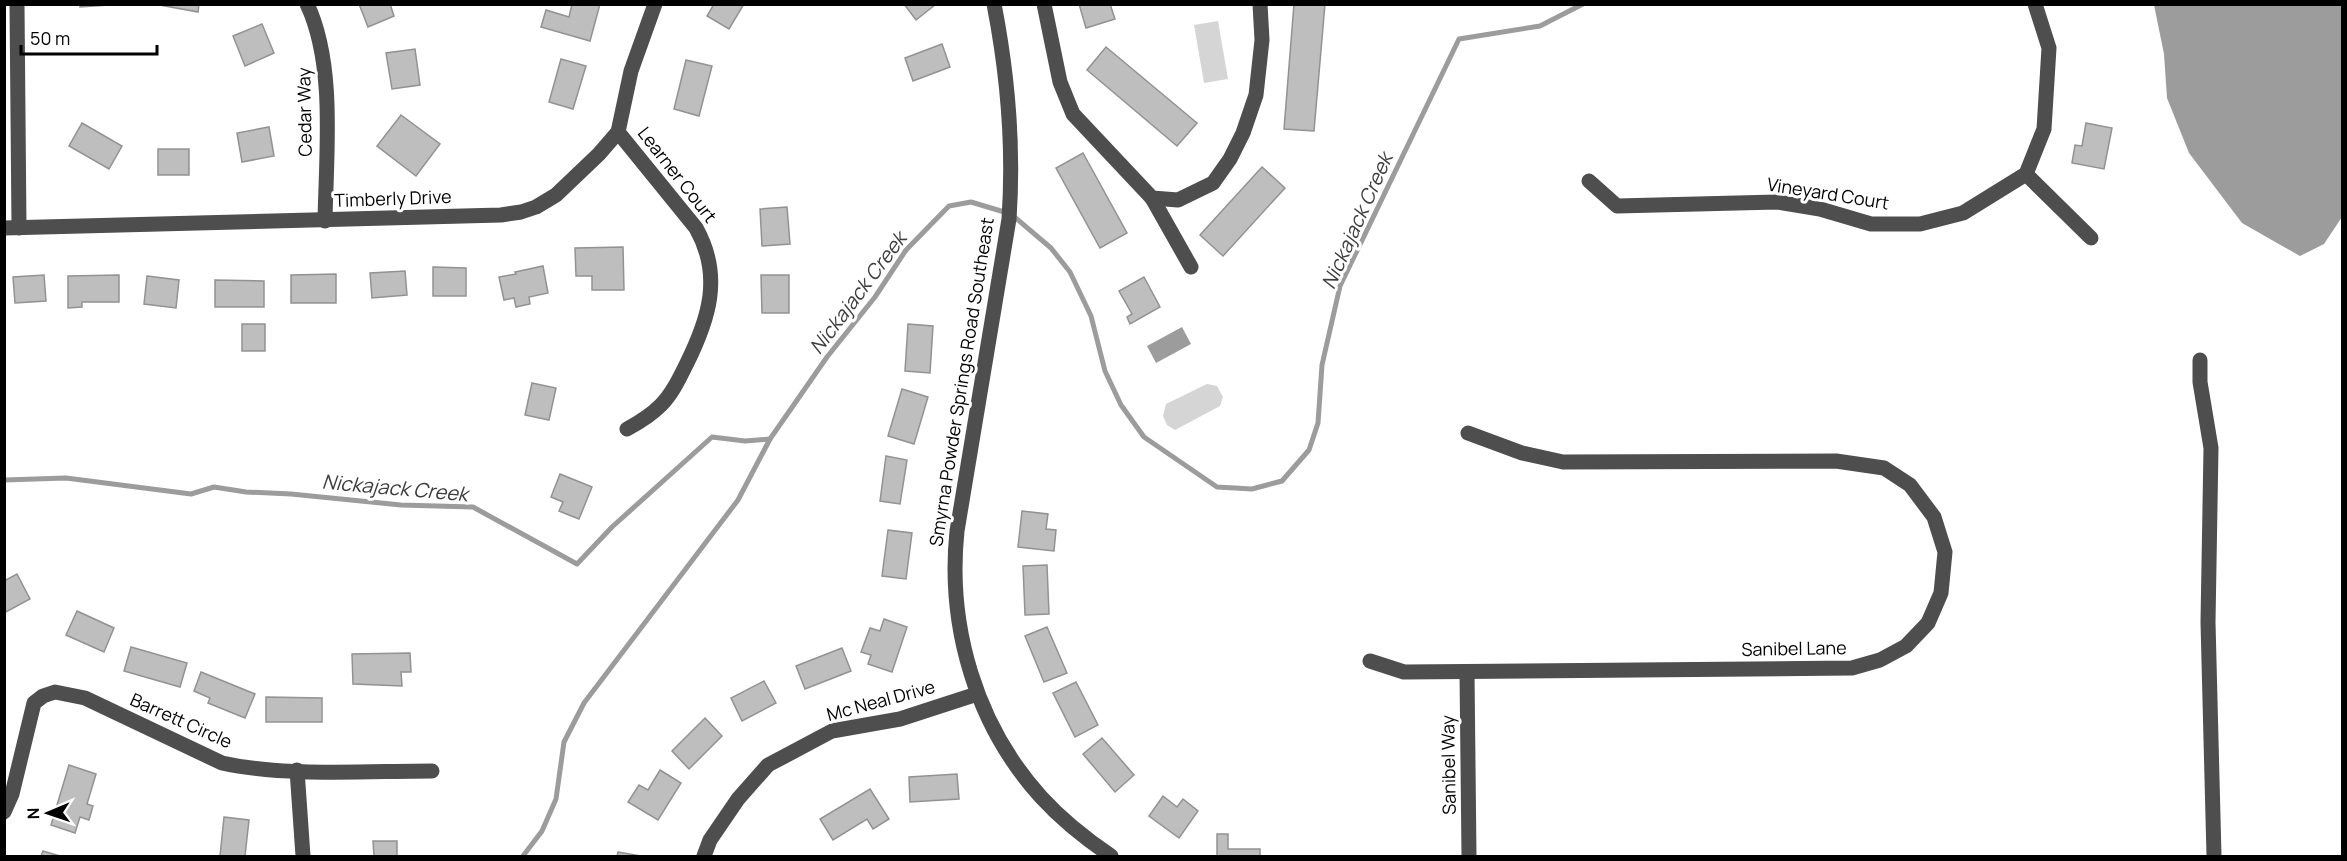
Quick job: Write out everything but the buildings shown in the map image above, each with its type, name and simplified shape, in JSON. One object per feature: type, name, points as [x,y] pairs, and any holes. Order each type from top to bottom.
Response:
[{"type":"street","points":[[12,228],[17,4]]},
{"type":"street","name":"Cedar Way","points":[[307,4],[318,31],[326,86],[325,221]]},
{"type":"street","name":"Timberly Drive","points":[[12,228],[501,215],[536,207],[556,195],[599,154],[618,132],[631,71],[655,4]]},
{"type":"street","name":"Smyrna Powder Springs Road Southeast","points":[[994,4],[1010,112],[1012,177],[1009,219],[957,531],[954,561],[958,620],[964,652],[977,694],[1020,770],[1041,797],[1064,820],[1110,856]]},
{"type":"street","points":[[1044,4],[1059,82],[1073,114],[1152,198],[1191,267]]},
{"type":"street","points":[[1152,198],[1178,200],[1214,183],[1230,159],[1243,133],[1256,95],[1262,40],[1260,4]]},
{"type":"street","points":[[2035,4],[2049,48],[2044,129],[2026,174],[2091,238]]},
{"type":"street","name":"Learner Court","points":[[618,132],[696,228],[704,242],[711,271],[711,293],[707,313],[699,337],[677,382],[663,403],[646,418],[627,429]]},
{"type":"street","name":"Vineyard Court","points":[[1589,182],[1617,206],[1777,202],[1820,209],[1871,224],[1920,224],[1963,213],[2026,174]]},
{"type":"street","points":[[2199,360],[2200,382],[2211,448],[2208,622],[2214,856]]},
{"type":"street","name":"Sanibel Lane","points":[[1370,661],[1404,672],[1852,668],[1880,660],[1906,646],[1928,622],[1941,593],[1945,552],[1934,517],[1910,485],[1884,468],[1836,461],[1563,462],[1522,453],[1468,433]]},
{"type":"street","name":"Sanibel Way","points":[[1467,672],[1469,856]]},
{"type":"street","name":"Barrett Circle","points":[[4,812],[12,794],[34,703],[43,696],[55,692],[85,698],[222,763],[297,770],[432,771]]},
{"type":"street","name":"Mc Neal Drive","points":[[704,856],[710,840],[738,799],[768,765],[832,731],[900,719],[977,694]]},
{"type":"street","points":[[297,770],[303,856]]},
{"type":"shaded area","points":[[2154,5],[2342,5],[2342,217],[2324,244],[2300,256],[2242,223],[2189,153],[2167,98],[2164,54]]},
{"type":"shaded area","points":[[1218,21],[1228,79],[1204,83],[1194,25]]},
{"type":"shaded area","points":[[1182,327],[1191,344],[1156,363],[1147,346]]},
{"type":"shaded area","points":[[1207,384],[1217,386],[1223,397],[1220,406],[1175,430],[1167,425],[1163,416],[1166,404]]},
{"type":"waterway","name":"Nickajack Creek","points":[[523,856],[542,831],[556,799],[564,742],[584,703],[738,500],[770,439],[827,357],[875,297],[906,250],[949,206],[971,202],[1011,214],[1051,248],[1070,272],[1091,316],[1105,371],[1121,405],[1144,437],[1217,487],[1252,489],[1282,481],[1309,450],[1318,423],[1322,365],[1340,286],[1459,39],[1540,26],[1583,4]]},
{"type":"waterway","name":"Nickajack Creek","points":[[4,480],[66,478],[191,494],[214,487],[246,492],[401,505],[473,507],[577,564],[612,527],[712,437],[745,441],[770,439]]}]
